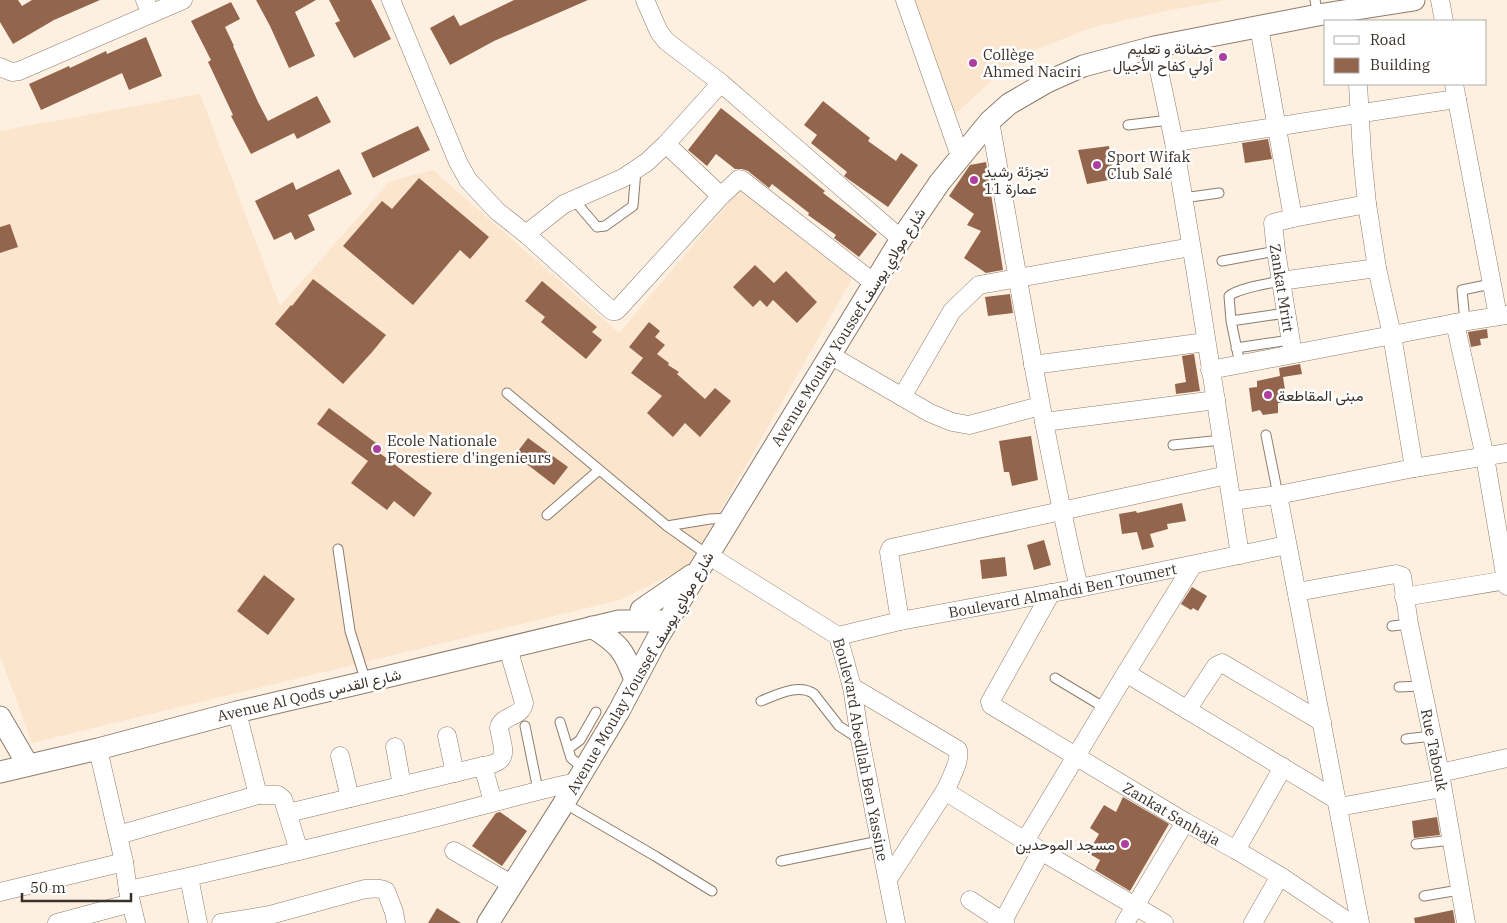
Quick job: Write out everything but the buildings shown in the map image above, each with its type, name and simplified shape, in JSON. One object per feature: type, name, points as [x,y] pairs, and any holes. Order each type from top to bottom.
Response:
[{"type":"street","points":[[0,67],[12,72],[19,71],[148,7],[183,0]]},
{"type":"street","points":[[391,0],[458,162],[468,180],[497,211],[526,234],[610,309],[616,311],[721,196],[739,179],[874,283]]},
{"type":"street","points":[[645,0],[663,38],[721,83],[901,238]]},
{"type":"street","points":[[905,0],[960,156]]},
{"type":"street","name":"Avenue Moulay Youssef شارع مولاي يوسف","points":[[491,922],[619,712],[668,621],[901,238],[940,182],[990,121],[1017,100],[1047,82],[1083,66],[1154,47],[1259,27],[1316,8],[1353,16],[1414,0]]},
{"type":"street","points":[[1440,0],[1444,20]]},
{"type":"street","points":[[1259,27],[1293,218],[1367,204]]},
{"type":"street","points":[[1154,47],[1184,198],[1240,555]]},
{"type":"street","points":[[526,234],[564,204],[623,178],[636,170],[666,144],[721,83]]},
{"type":"street","points":[[1358,85],[1367,204],[1392,335],[1414,468]]},
{"type":"street","points":[[1174,142],[1276,128],[1359,113],[1456,91],[1491,284],[1503,316],[1392,335],[1292,347],[1238,356],[1210,370]]},
{"type":"street","points":[[990,121],[1042,414],[1061,512],[1079,588]]},
{"type":"street","points":[[666,144],[721,196]]},
{"type":"street","name":"Zankat Mrirt","points":[[1292,347],[1272,225],[1293,218]]},
{"type":"street","points":[[902,397],[952,311],[979,285],[1191,247]]},
{"type":"street","points":[[1280,281],[1378,268]]},
{"type":"street","points":[[1404,596],[1507,582],[1460,322]]},
{"type":"street","points":[[1033,365],[1206,342]]},
{"type":"street","points":[[830,355],[930,413],[952,422],[969,425],[1042,414],[1216,400]]},
{"type":"street","points":[[1232,501],[1278,495],[1414,468],[1486,458],[1507,453]]},
{"type":"street","points":[[900,621],[890,549],[1227,475]]},
{"type":"street","points":[[1278,495],[1360,923]]},
{"type":"street","name":"Boulevard Almahdi Ben Toumert","points":[[838,636],[900,621],[1079,588],[1287,545]]},
{"type":"street","points":[[642,610],[704,563]]},
{"type":"street","name":"Boulevard Abedllah Ben Yassine","points":[[704,563],[838,636],[852,687],[860,739],[896,923]]},
{"type":"street","points":[[1025,841],[1193,564]]},
{"type":"street","name":"Rue Tabouk","points":[[1298,592],[1396,574],[1402,576],[1404,596],[1401,625],[1422,686],[1441,780],[1466,923]]},
{"type":"street","name":"Zankat Sanhaja","points":[[1051,593],[990,702],[991,705],[1185,822],[1280,876],[1350,923]]},
{"type":"street","name":"Avenue Al Qods شارع القدس","points":[[0,772],[98,749],[238,712],[592,628],[619,621],[642,610],[680,601]]},
{"type":"street","name":"Avenue Al Qods شارع القدس","points":[[619,621],[668,621]]},
{"type":"street","points":[[592,628],[607,637],[624,652],[635,680]]},
{"type":"street","points":[[288,813],[495,764],[501,759],[503,752],[500,724],[503,720],[519,713],[524,703],[508,648]]},
{"type":"street","points":[[1187,710],[1216,666],[1222,663],[1322,722]]},
{"type":"street","points":[[1126,673],[1283,767],[1338,804],[1441,780],[1507,758]]},
{"type":"street","points":[[852,687],[958,750],[959,754],[945,791],[888,879]]},
{"type":"street","points":[[238,712],[258,795]]},
{"type":"street","points":[[0,717],[28,765]]},
{"type":"street","points":[[447,736],[455,773]]},
{"type":"street","points":[[395,747],[402,786]]},
{"type":"street","points":[[98,749],[136,923]]},
{"type":"street","points":[[340,756],[350,798]]},
{"type":"street","points":[[483,766],[493,802]]},
{"type":"street","points":[[1236,850],[1283,767]]},
{"type":"street","points":[[56,923],[189,877],[493,802],[580,776]]},
{"type":"street","points":[[945,791],[1041,851],[1164,923]]},
{"type":"street","points":[[118,835],[258,795],[270,794],[281,797],[288,813],[299,851]]},
{"type":"street","points":[[1125,923],[1185,822]]},
{"type":"street","points":[[454,850],[513,885]]},
{"type":"street","points":[[970,900],[1003,923],[1041,851]]},
{"type":"street","points":[[0,892],[124,862]]},
{"type":"street","points":[[1253,923],[1280,876]]},
{"type":"street","points":[[189,877],[198,923]]},
{"type":"street","points":[[221,923],[271,919],[365,890],[381,889],[387,893],[396,923]]},
{"type":"lane","points":[[1128,125],[1169,120]]},
{"type":"lane","points":[[574,200],[597,227],[605,226],[633,206],[636,170]]},
{"type":"lane","points":[[1184,198],[1219,193]]},
{"type":"lane","points":[[1222,262],[1276,251]]},
{"type":"lane","points":[[1238,356],[1231,321],[1230,294],[1280,281]]},
{"type":"lane","points":[[1460,322],[1462,290],[1491,284]]},
{"type":"lane","points":[[1231,321],[1286,313]]},
{"type":"lane","points":[[507,394],[667,526],[704,563]]},
{"type":"lane","points":[[1266,435],[1278,495]]},
{"type":"lane","points":[[1173,445],[1222,440]]},
{"type":"lane","points":[[548,515],[599,470]]},
{"type":"lane","points":[[667,526],[710,519],[730,518]]},
{"type":"lane","points":[[338,549],[350,631],[366,682]]},
{"type":"lane","points":[[1055,678],[1105,708]]},
{"type":"lane","points":[[1399,687],[1422,686]]},
{"type":"lane","points":[[761,701],[800,689],[810,691],[839,726],[860,739]]},
{"type":"lane","points":[[568,749],[580,740],[596,712]]},
{"type":"lane","points":[[560,722],[571,758],[580,776]]},
{"type":"lane","points":[[525,726],[538,790]]},
{"type":"lane","points":[[1406,740],[1432,736]]},
{"type":"lane","points":[[564,803],[712,891]]},
{"type":"lane","points":[[782,861],[879,840]]},
{"type":"lane","points":[[1416,844],[1452,840]]},
{"type":"lane","points":[[1424,896],[1459,890]]},
{"type":"shaded area","name":"Collège Ahmed Naciri","points":[[910,0],[1225,0],[1091,28],[1030,52],[999,74],[951,118]]},
{"type":"shaded area","name":"Ecole Nationale Forestiere d'ingenieurs","points":[[200,94],[280,306],[390,181],[433,170],[619,333],[743,186],[853,277],[689,566],[620,600],[32,743],[0,656],[0,131]]},
{"type":"place","name":"حضانة و تعليم أولي كفاح الأجيال","points":[[1223,57]]},
{"type":"place","name":"Collège Ahmed Naciri","points":[[973,63]]},
{"type":"place","name":"Sport Wifak Club Salé","points":[[1097,165]]},
{"type":"place","name":"تجزئة رشيد عمارة 11","points":[[974,180]]},
{"type":"place","name":"مبنى المقاطعة","points":[[1268,395]]},
{"type":"place","name":"Ecole Nationale Forestiere d'ingenieurs","points":[[377,449]]},
{"type":"place","name":"مسجد الموحدين","points":[[1125,844]]}]
